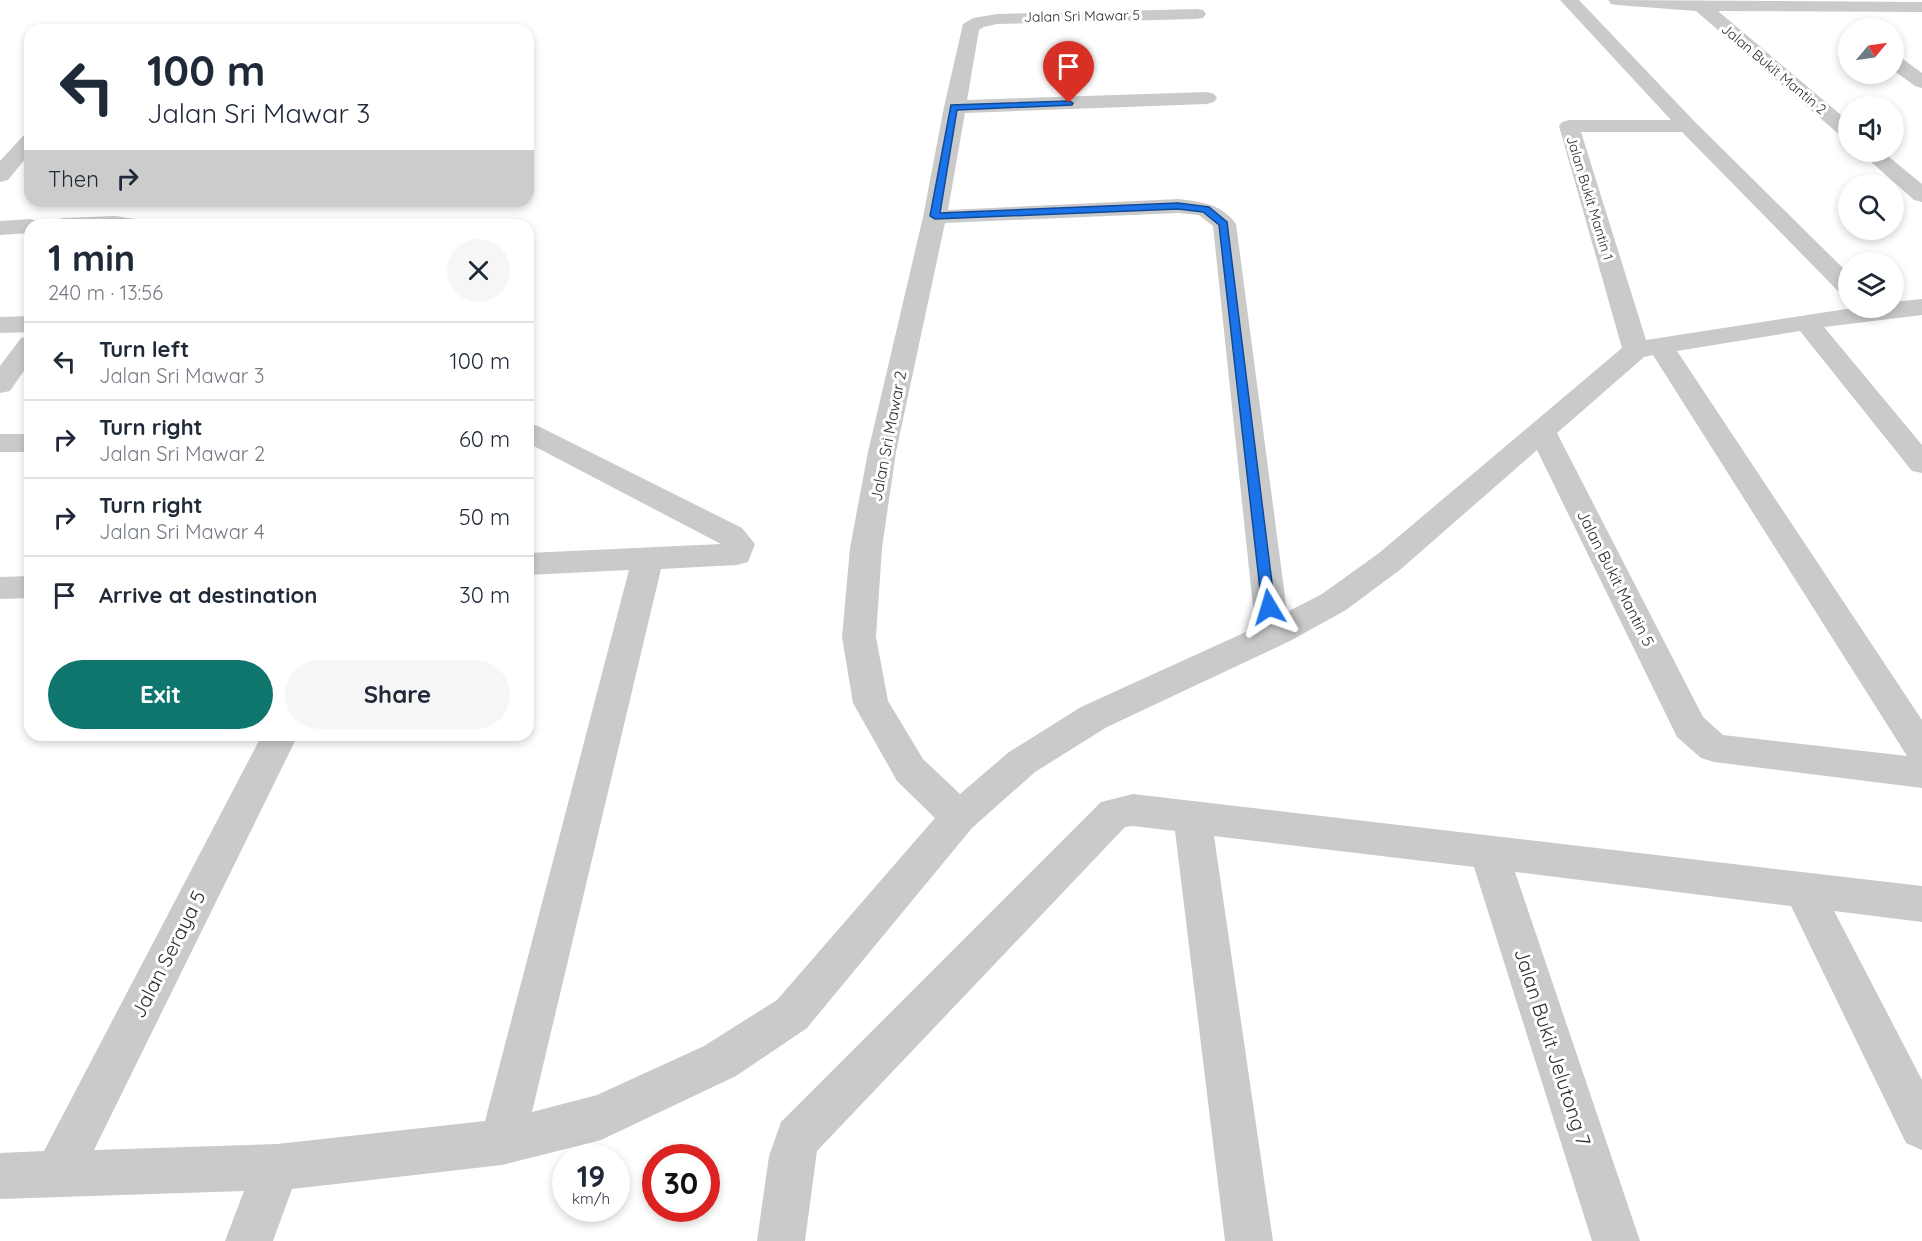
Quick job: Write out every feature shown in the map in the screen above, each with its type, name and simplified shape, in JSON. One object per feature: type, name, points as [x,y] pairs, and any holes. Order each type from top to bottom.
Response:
[{"type":"street","points":[[1569,0],[1688,126],[1838,277]]},
{"type":"street","points":[[1617,0],[1701,6],[1922,6]]},
{"type":"street","name":"Jalan Bukit Mantin 2","points":[[1701,6],[1838,123]]},
{"type":"street","points":[[1820,6],[1838,20]]},
{"type":"street","name":"Jalan Sri Mawar 5","points":[[970,28],[979,22],[997,19],[1197,14]]},
{"type":"street","name":"Jalan Sri Mawar 2","points":[[959,817],[910,770],[871,703],[859,637],[866,548],[882,453],[935,216],[970,28]]},
{"type":"street","points":[[1904,69],[1922,82]]},
{"type":"street","points":[[954,107],[1207,98]]},
{"type":"street","name":"Jalan Bukit Mantin 1","points":[[1648,348],[1569,126],[1688,126]]},
{"type":"street","points":[[0,174],[24,147]]},
{"type":"street","points":[[1883,162],[1922,195]]},
{"type":"street","points":[[935,216],[1178,206],[1206,209],[1224,224],[1269,607],[1278,632]]},
{"type":"street","points":[[0,228],[24,226]]},
{"type":"street","points":[[1904,308],[1922,307]]},
{"type":"street","points":[[0,1176],[277,1167],[502,1142],[601,1118],[720,1061],[792,1014],[959,817],[1022,762],[1094,717],[1278,632],[1334,602],[1390,561],[1541,429],[1648,348],[1838,317]]},
{"type":"street","points":[[1807,323],[1922,464]]},
{"type":"street","points":[[0,324],[24,324]]},
{"type":"street","points":[[1648,348],[1922,750]]},
{"type":"street","points":[[0,385],[24,352]]},
{"type":"street","name":"Jalan Bukit Mantin 5","points":[[1541,429],[1690,727],[1714,748],[1922,773]]},
{"type":"street","points":[[534,435],[731,535],[739,544],[737,554],[534,564]]},
{"type":"street","points":[[0,443],[24,443]]},
{"type":"street","points":[[502,1142],[648,558]]},
{"type":"street","points":[[0,588],[24,587]]},
{"type":"street","name":"Jalan Seraya 5","points":[[57,1174],[277,741]]},
{"type":"street","points":[[784,1219],[796,1138],[1114,813],[1133,810],[1922,904]]},
{"type":"street","points":[[1192,817],[1249,1241]]},
{"type":"street","name":"Jalan Bukit Jelutong 7","points":[[1489,853],[1616,1241]]},
{"type":"street","points":[[1803,890],[1922,1127]]},
{"type":"street","points":[[249,1241],[277,1167]]},
{"type":"route","points":[[1069,103],[954,107],[935,216],[1178,206],[1206,209],[1224,224],[1269,607]]}]
